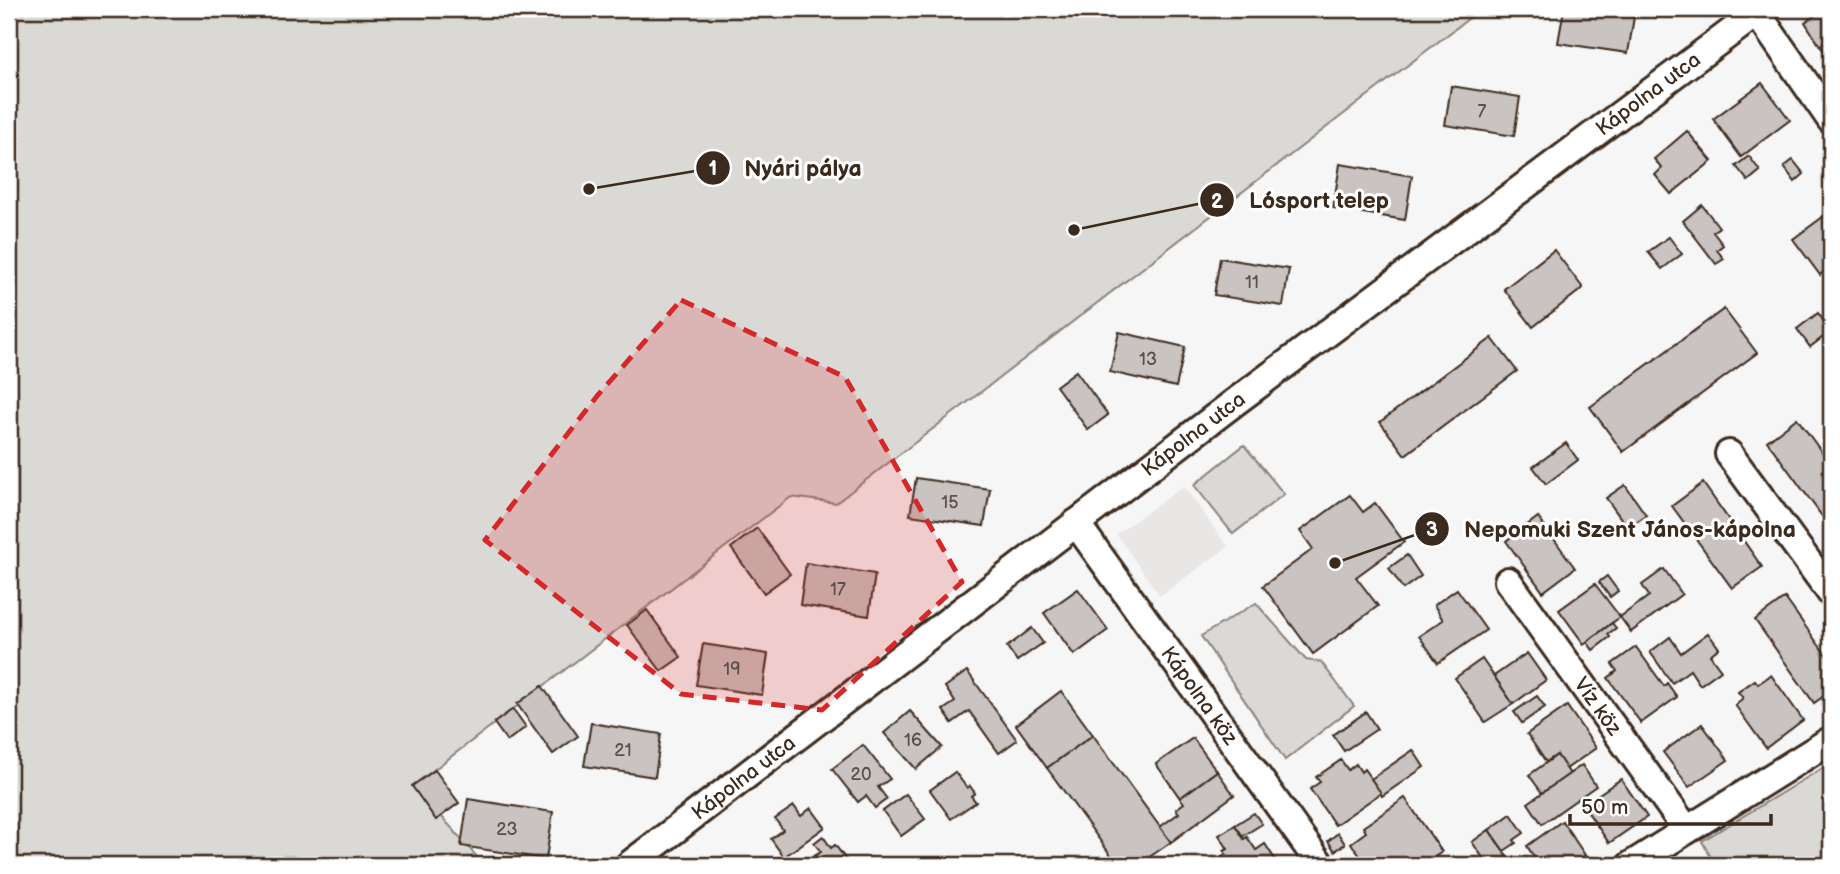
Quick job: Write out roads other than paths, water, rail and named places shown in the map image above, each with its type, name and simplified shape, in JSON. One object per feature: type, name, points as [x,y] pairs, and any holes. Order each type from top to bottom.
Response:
[{"type":"street","points":[[1759,11],[1831,120]]},
{"type":"street","name":"Kápolna utca","points":[[629,865],[1235,402],[1759,11]]},
{"type":"street","points":[[1729,454],[1831,593]]},
{"type":"street","name":"Kápolna köz","points":[[1076,523],[1321,865]]},
{"type":"street","name":"Víz köz","points":[[1508,580],[1687,830]]},
{"type":"street","points":[[1631,865],[1831,740]]},
{"type":"place","name":"Nyári pálya","points":[[589,189]]},
{"type":"place","name":"Lósport telep","points":[[1074,230]]},
{"type":"place","name":"Nepomuki Szent János-kápolna","points":[[1335,563]]}]
